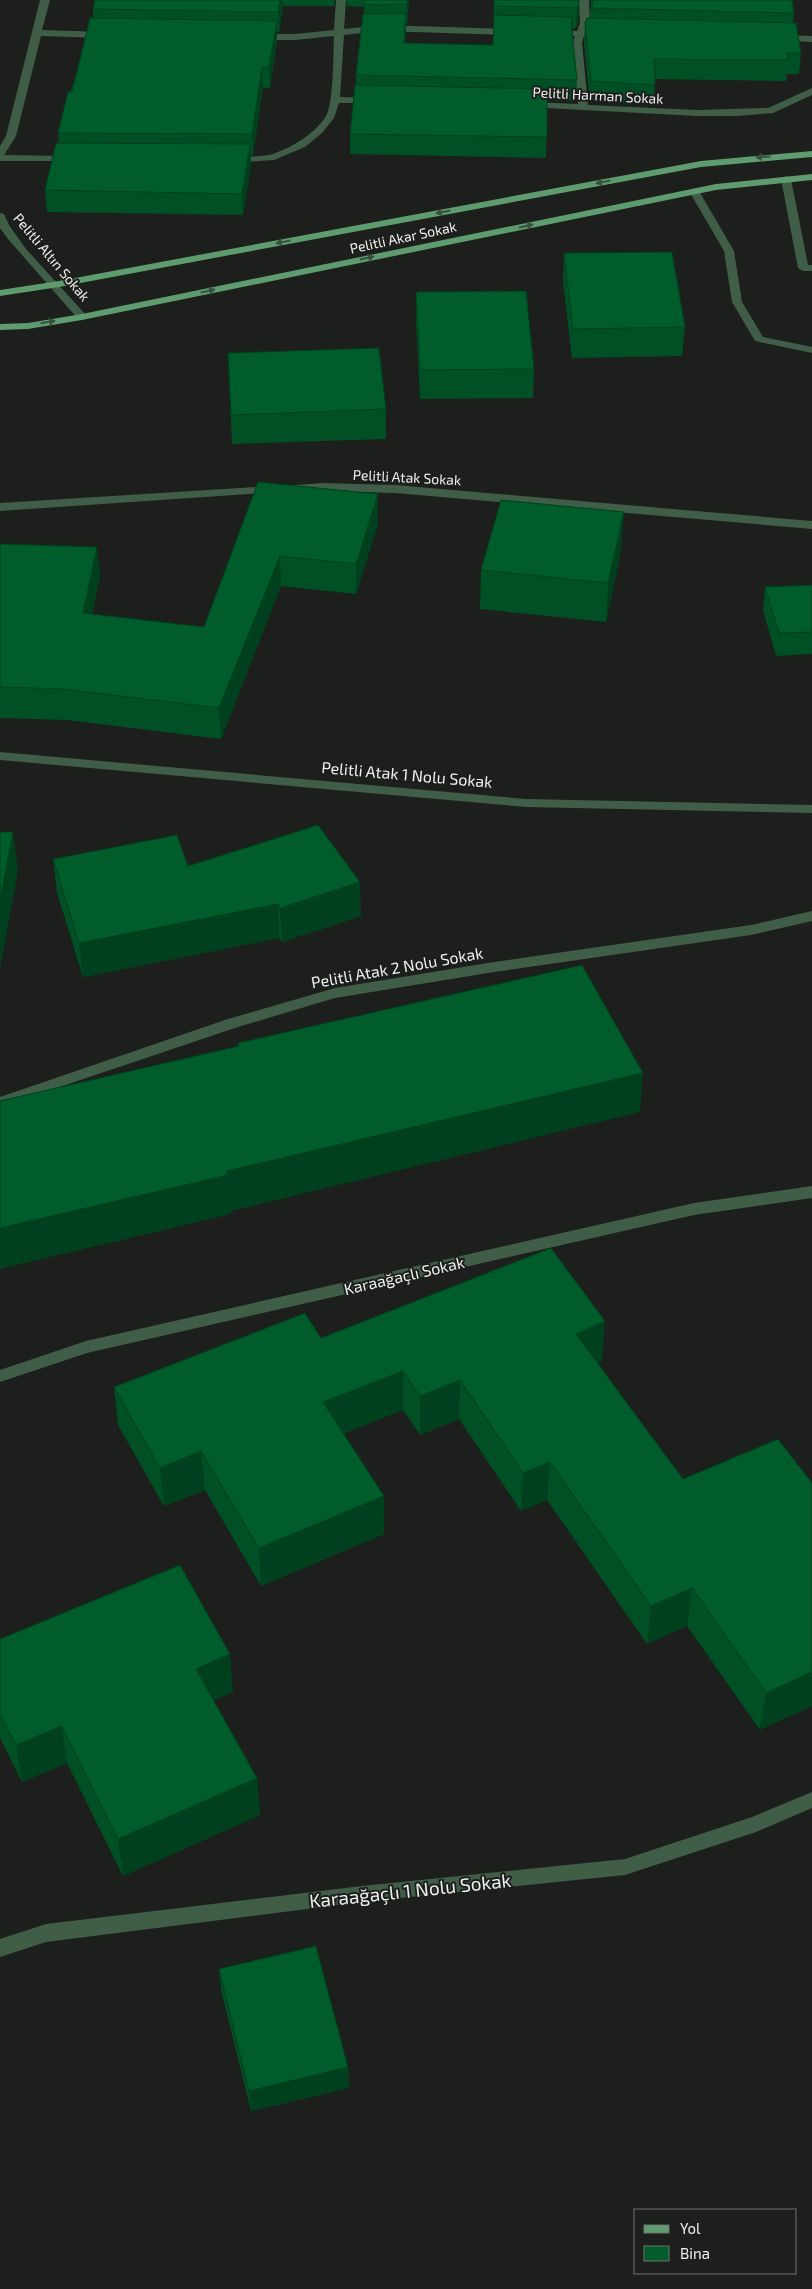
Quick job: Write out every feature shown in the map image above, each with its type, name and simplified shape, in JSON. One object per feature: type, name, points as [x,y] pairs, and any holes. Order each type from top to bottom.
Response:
[{"type":"main road","name":"Pelitli Akar Sokak","points":[[0,292],[54,285],[700,164],[812,154]]},
{"type":"main road","name":"Pelitli Akar Sokak","points":[[0,327],[28,326],[82,317],[694,192],[812,177]]},
{"type":"street","points":[[45,0],[11,136],[0,156],[79,159]]},
{"type":"street","points":[[222,161],[274,157],[301,145],[318,131],[331,116],[335,100],[341,0]]},
{"type":"street","points":[[583,106],[577,43],[584,23],[584,0]]},
{"type":"street","points":[[247,37],[295,37],[381,28],[524,32]]},
{"type":"street","points":[[543,32],[620,34]]},
{"type":"street","points":[[37,33],[113,35]]},
{"type":"street","points":[[764,38],[812,39]]},
{"type":"street","name":"Pelitli Harman Sokak","points":[[514,104],[583,106],[697,114],[770,111],[812,91]]},
{"type":"street","points":[[335,100],[384,101]]},
{"type":"street","points":[[786,179],[803,268],[812,268]]},
{"type":"street","points":[[694,192],[729,252],[737,302],[759,339],[812,350]]},
{"type":"street","name":"Pelitli Altın Sokak","points":[[0,216],[12,238],[82,317]]},
{"type":"street","name":"Pelitli Atak Sokak","points":[[0,507],[323,487],[395,489],[812,525]]},
{"type":"street","name":"Pelitli Atak 1 Nolu Sokak","points":[[0,756],[526,803],[812,809]]},
{"type":"street","name":"Pelitli Atak 2 Nolu Sokak","points":[[0,1102],[233,1023],[335,993],[488,968],[752,930],[812,916]]},
{"type":"street","name":"Karaağaçlı Sokak","points":[[0,1376],[86,1347],[694,1208],[812,1192]]},
{"type":"street","name":"Karaağaçlı 1 Nolu Sokak","points":[[0,1948],[46,1933],[362,1894],[625,1867],[756,1824],[812,1800]]},
{"type":"building","points":[[95,0],[280,0],[278,12],[93,9]]},
{"type":"building","points":[[364,0],[407,0],[407,4],[364,5]]},
{"type":"building","points":[[494,0],[579,0],[579,2],[577,8],[494,6]]},
{"type":"building","points":[[593,0],[792,0],[794,13],[591,8]]},
{"type":"building","points":[[406,13],[404,43],[493,45],[494,15],[573,17],[571,23],[577,80],[356,75],[363,14]]},
{"type":"building","points":[[90,18],[277,21],[269,67],[262,67],[252,134],[58,133],[68,92],[72,92]]},
{"type":"building","points":[[587,18],[796,23],[801,53],[787,53],[788,60],[654,59],[655,85],[591,81],[585,23]]},
{"type":"building","points":[[355,85],[547,89],[547,137],[350,134]]},
{"type":"building","points":[[56,143],[250,144],[242,194],[45,190]]},
{"type":"building","points":[[672,252],[685,327],[573,329],[564,253]]},
{"type":"building","points":[[526,291],[534,369],[420,370],[416,292]]},
{"type":"building","points":[[379,348],[386,409],[231,415],[228,353]]},
{"type":"building","points":[[258,482],[378,494],[356,564],[280,556],[219,708],[64,689],[0,687],[0,544],[97,547],[83,613],[204,627]]},
{"type":"building","points":[[501,500],[624,512],[608,583],[481,570]]},
{"type":"building","points":[[812,585],[812,632],[779,633],[765,587]]},
{"type":"building","points":[[318,825],[360,882],[280,908],[278,904],[79,943],[53,859],[177,835],[188,866]]},
{"type":"building","points":[[0,832],[13,832],[0,901]]},
{"type":"building","points":[[582,965],[643,1073],[227,1171],[228,1175],[0,1228],[0,1101],[239,1046],[238,1043]]},
{"type":"building","points":[[551,1248],[605,1321],[576,1334],[683,1479],[778,1439],[812,1483],[812,1672],[766,1693],[692,1588],[651,1606],[550,1462],[523,1473],[460,1380],[420,1396],[403,1371],[323,1402],[384,1496],[259,1548],[201,1451],[160,1468],[114,1387],[305,1313],[321,1338]]},
{"type":"building","points":[[180,1565],[230,1654],[196,1669],[257,1778],[118,1839],[62,1726],[16,1745],[0,1714],[0,1639]]},
{"type":"building","points":[[316,1946],[348,2067],[249,2091],[219,1969]]}]
